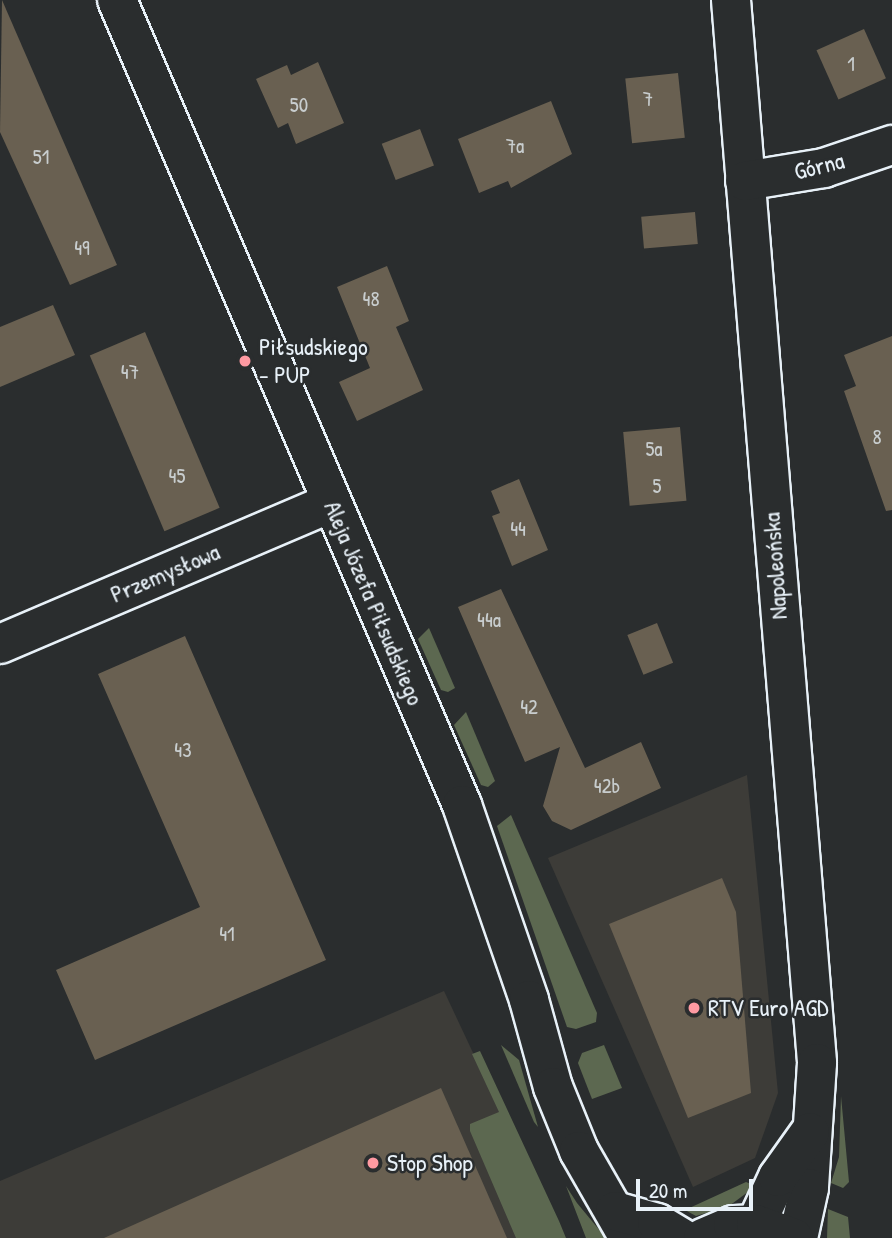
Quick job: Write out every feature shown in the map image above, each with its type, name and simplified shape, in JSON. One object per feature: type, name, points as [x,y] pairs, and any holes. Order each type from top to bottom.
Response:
[{"type":"street","name":"Aleja Józefa Piłsudskiego","points":[[117,0],[462,805],[530,1000],[553,1087],[579,1151],[622,1224],[657,1223],[682,1238]]},
{"type":"street","name":"Napoleońska","points":[[731,0],[817,1063],[810,1132],[809,1188],[796,1238]]},
{"type":"street","name":"Górna","points":[[745,181],[824,168],[892,145]]},
{"type":"street","name":"Przemysłowa","points":[[0,644],[331,503]]},
{"type":"street","name":"Napoleońska","points":[[756,1224],[778,1177],[810,1132]]},
{"type":"street","points":[[703,1238],[733,1225],[756,1224],[796,1238]]},
{"type":"shaded area","points":[[747,775],[778,1093],[755,1158],[693,1187],[548,858]]},
{"type":"shaded area","points":[[444,991],[560,1238],[0,1238],[0,1181]]},
{"type":"green space","points":[[429,628],[455,688],[448,692],[441,690],[418,639]]},
{"type":"green space","points":[[466,712],[495,781],[488,787],[481,785],[454,725]]},
{"type":"green space","points":[[511,815],[597,1013],[596,1022],[576,1029],[567,1027],[497,826]]},
{"type":"green space","points":[[501,1045],[519,1060],[538,1127],[534,1122]]},
{"type":"green space","points":[[604,1045],[622,1088],[592,1099],[578,1063],[582,1053]]},
{"type":"green space","points":[[480,1051],[566,1238],[516,1238],[470,1131],[470,1124],[499,1112],[472,1054]]},
{"type":"green space","points":[[841,1096],[849,1182],[843,1188],[831,1183],[839,1157]]},
{"type":"green space","points":[[746,1182],[756,1186],[729,1206],[696,1216],[685,1210]]},
{"type":"green space","points":[[566,1186],[577,1203],[606,1238],[586,1238]]},
{"type":"green space","points":[[828,1209],[848,1217],[850,1238],[827,1238]]},
{"type":"building","points":[[2,0],[117,265],[70,285],[0,132]]},
{"type":"building","points":[[864,29],[886,78],[838,99],[816,50]]},
{"type":"building","points":[[318,62],[344,123],[296,144],[288,123],[278,128],[256,79],[287,65],[291,75]]},
{"type":"building","points":[[678,73],[685,138],[632,143],[625,79]]},
{"type":"building","points":[[551,101],[572,154],[511,188],[508,181],[479,193],[458,139]]},
{"type":"building","points":[[420,129],[434,165],[396,180],[382,144]]},
{"type":"building","points":[[695,212],[698,244],[644,249],[641,217]]},
{"type":"building","points":[[387,266],[409,321],[396,327],[423,390],[357,421],[339,382],[370,368],[337,287]]},
{"type":"building","points":[[53,305],[75,355],[0,387],[0,327]]},
{"type":"building","points":[[145,332],[220,508],[164,531],[90,355]]},
{"type":"building","points":[[892,336],[892,510],[886,511],[844,391],[856,386],[844,355]]},
{"type":"building","points":[[680,427],[686,501],[630,506],[623,432]]},
{"type":"building","points":[[519,479],[548,550],[512,566],[492,516],[500,513],[491,491]]},
{"type":"building","points":[[501,589],[585,768],[641,742],[661,788],[571,830],[552,821],[543,806],[560,747],[525,762],[458,607]]},
{"type":"building","points":[[657,623],[673,663],[643,675],[627,635]]},
{"type":"building","points":[[185,636],[326,960],[95,1060],[56,970],[200,907],[98,674]]},
{"type":"building","name":"RTV Euro AGD","points":[[722,878],[736,912],[751,1093],[688,1118],[609,924]]},
{"type":"building","name":"Stop Shop","points":[[441,1088],[507,1238],[104,1238]]},
{"type":"place","name":"Piłsudskiego - PUP","points":[[245,361]]},
{"type":"place","name":"RTV Euro AGD","points":[[694,1008]]},
{"type":"place","name":"Stop Shop","points":[[373,1163]]}]
